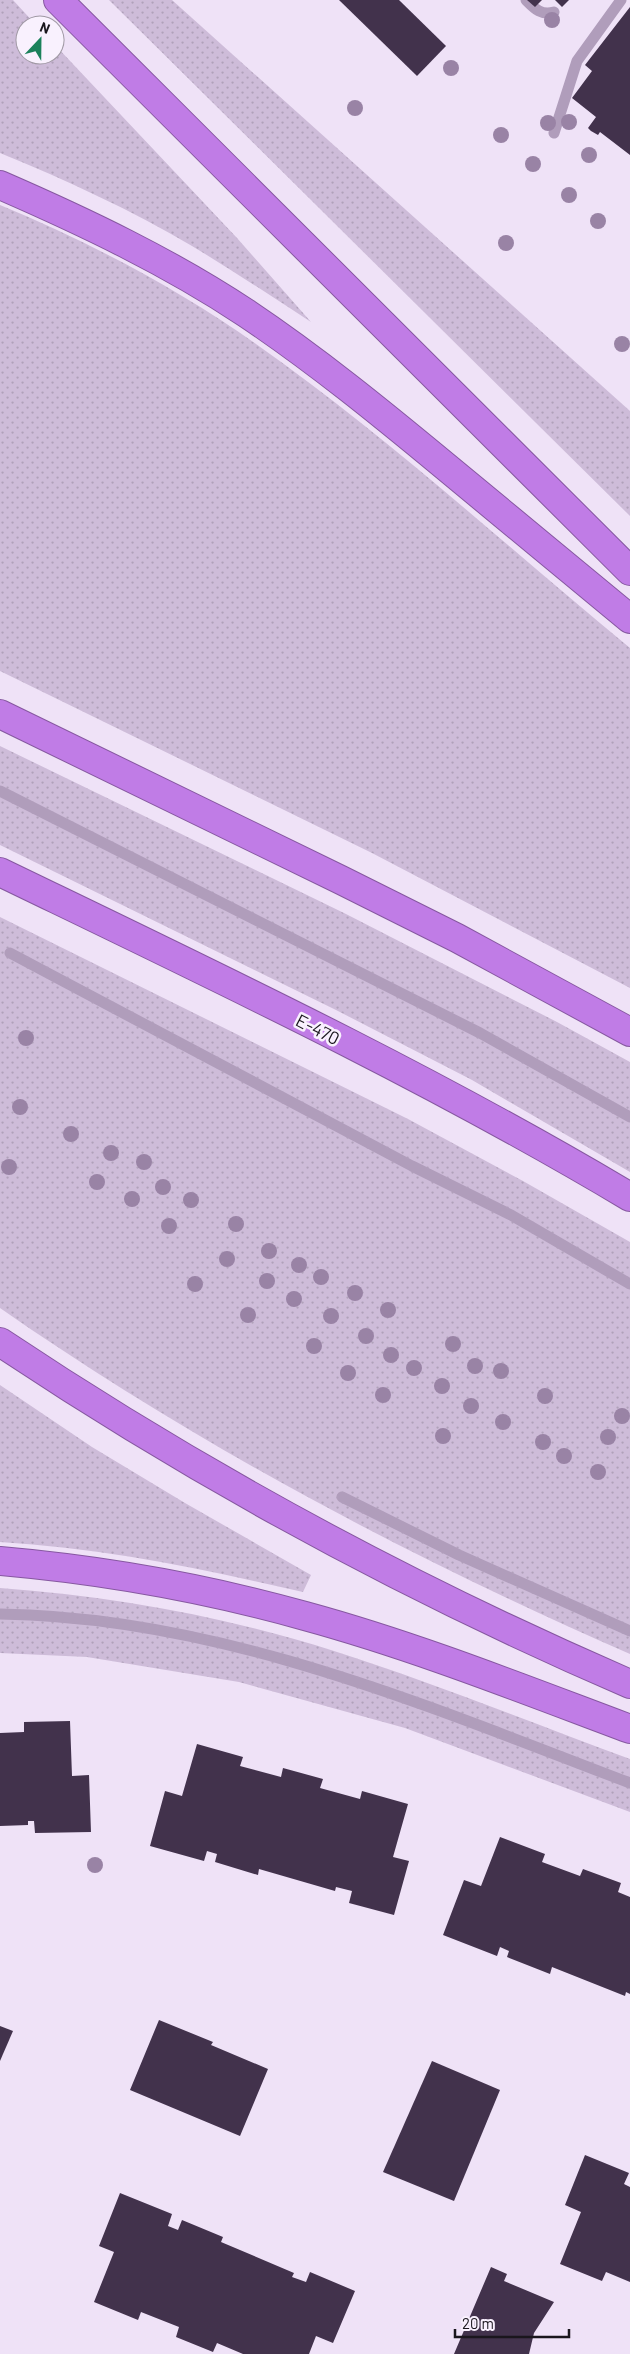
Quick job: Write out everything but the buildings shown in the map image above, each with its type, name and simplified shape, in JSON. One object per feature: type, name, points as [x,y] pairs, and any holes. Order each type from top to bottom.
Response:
[{"type":"highway","points":[[58,0],[630,571]]},
{"type":"highway","points":[[0,185],[119,239],[246,313],[291,344],[384,415],[630,619]]},
{"type":"highway","points":[[0,714],[466,943],[630,1032]]},
{"type":"highway","name":"E-470","points":[[0,872],[217,976],[394,1068],[577,1166],[630,1197]]},
{"type":"highway","points":[[0,1342],[112,1414],[252,1497],[526,1638],[630,1684]]},
{"type":"highway","points":[[0,1561],[149,1580],[304,1616],[482,1673],[630,1729]]},
{"type":"shaded area","points":[[0,0],[13,0],[27,15],[15,15],[15,65],[65,65],[65,56],[237,238],[311,322],[222,264],[146,220],[98,196],[0,153]]},
{"type":"shaded area","points":[[109,0],[172,0],[630,411],[630,516]]},
{"type":"shaded area","points":[[0,205],[66,234],[132,267],[226,323],[256,344],[305,379],[446,492],[630,648],[630,988],[372,853],[0,671]]},
{"type":"shaded area","points":[[0,746],[346,914],[557,1022],[630,1062],[630,1172],[472,1080],[336,1010],[0,845]]},
{"type":"shaded area","points":[[0,917],[408,1119],[523,1181],[630,1242],[630,1654],[466,1579],[306,1496],[151,1406],[0,1308]]},
{"type":"shaded area","points":[[0,1385],[92,1447],[311,1575],[303,1592],[228,1575],[115,1554],[0,1542]]},
{"type":"shaded area","points":[[0,1588],[85,1596],[211,1618],[294,1639],[409,1676],[630,1759],[630,1812],[405,1728],[239,1682],[87,1657],[0,1653]]},
{"type":"waterway","points":[[526,0],[542,12],[554,12]]},
{"type":"waterway","points":[[554,133],[577,61],[621,0]]},
{"type":"waterway","points":[[0,791],[480,1033],[630,1117]]},
{"type":"waterway","points":[[10,953],[412,1166],[511,1215],[630,1284]]},
{"type":"waterway","points":[[342,1497],[459,1555],[630,1631]]},
{"type":"waterway","points":[[0,1614],[82,1619],[163,1631],[243,1648],[400,1696],[630,1783]]}]
